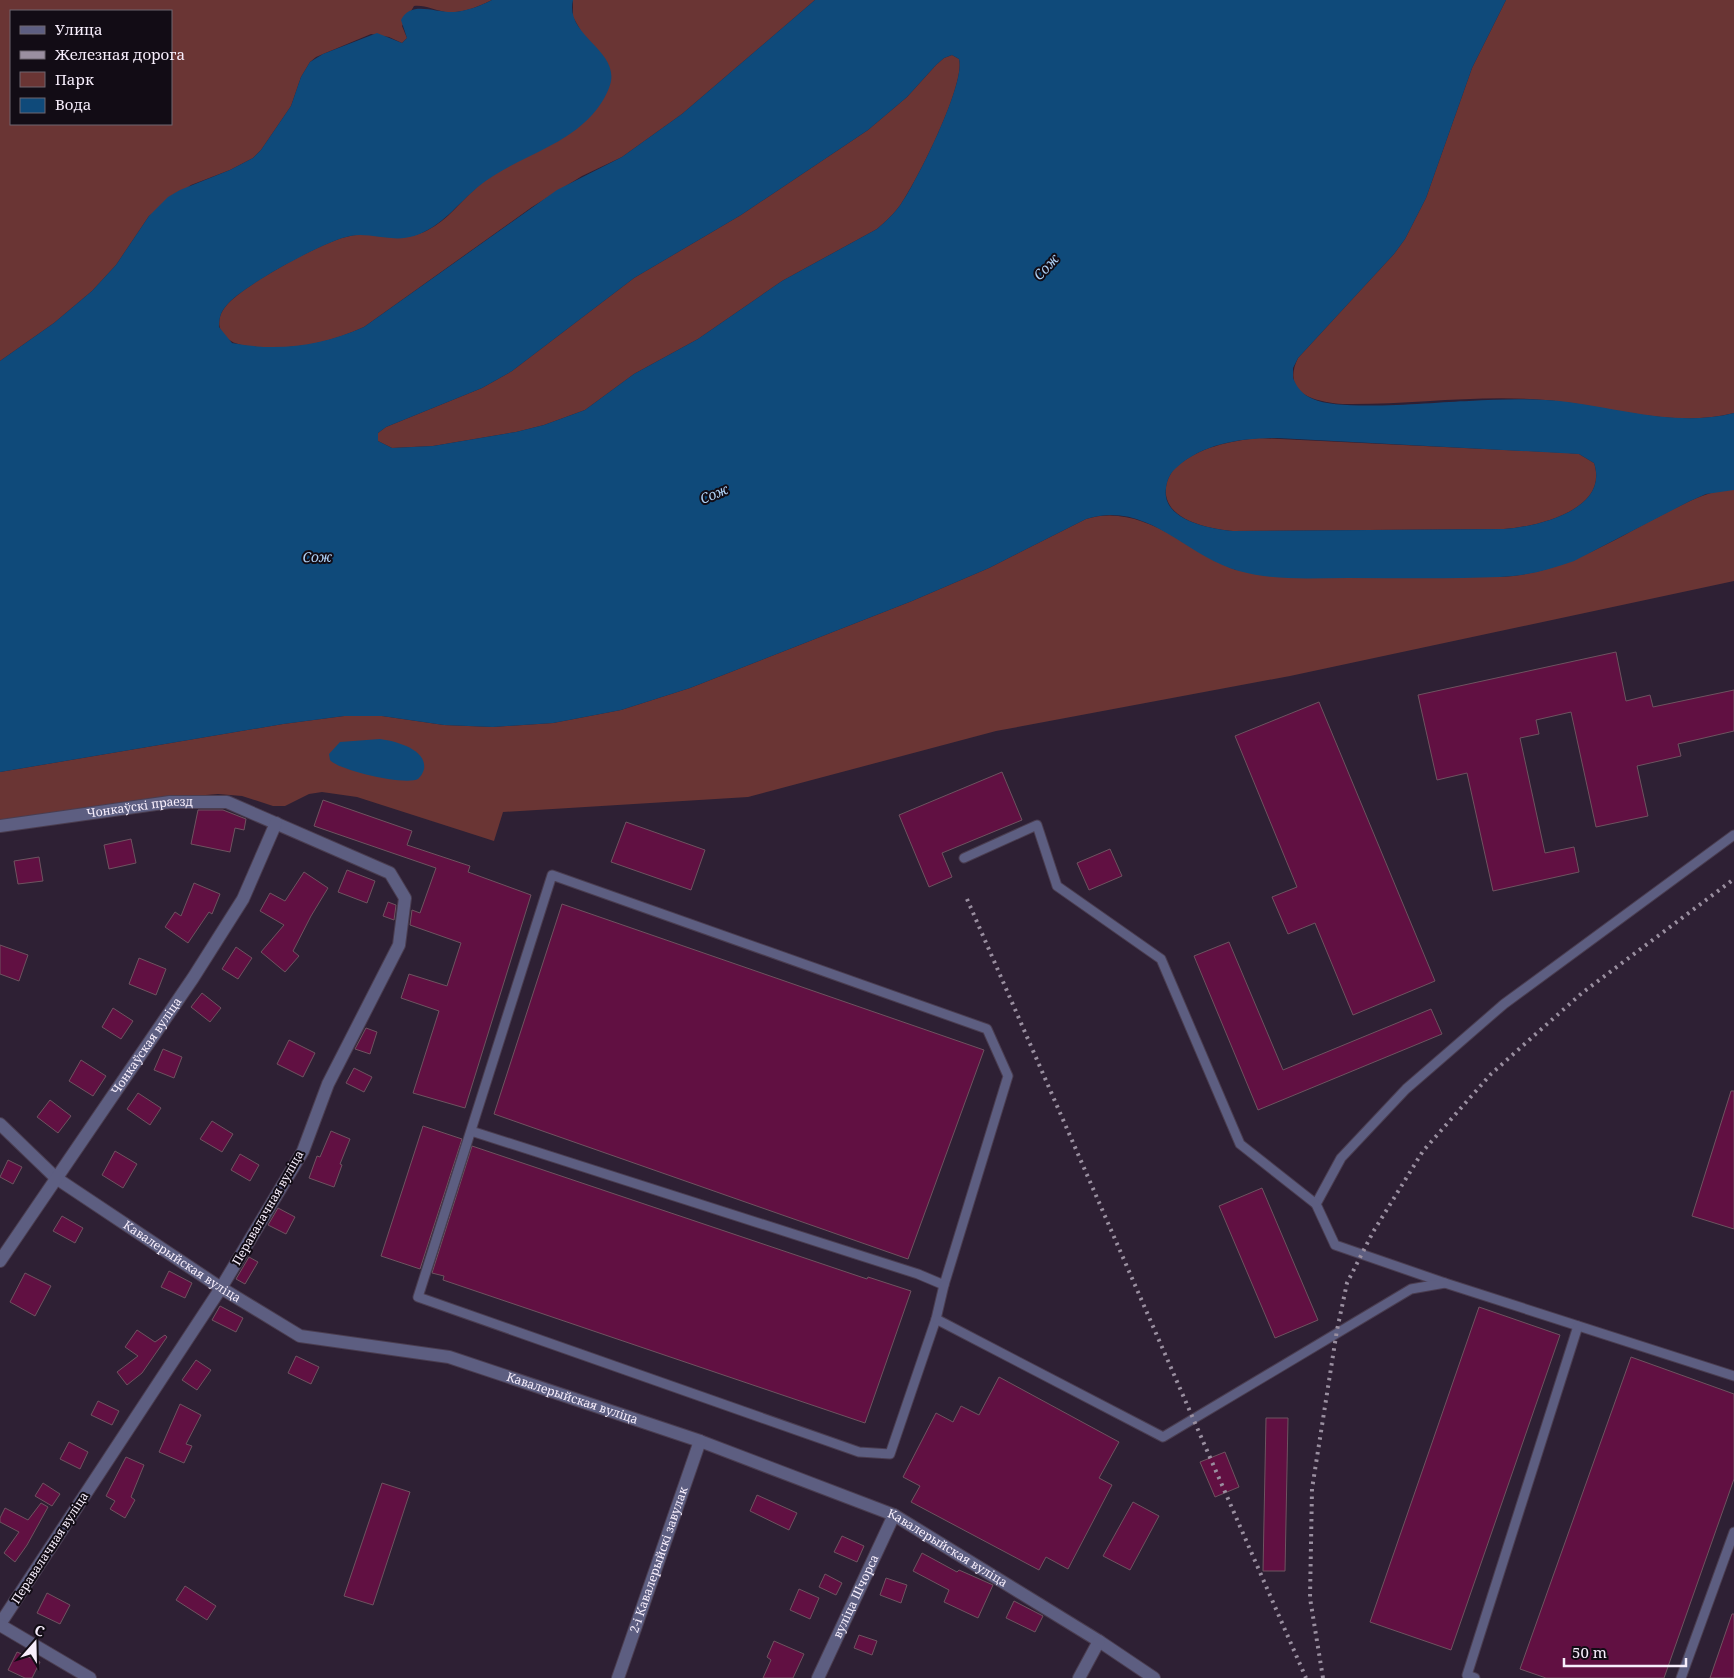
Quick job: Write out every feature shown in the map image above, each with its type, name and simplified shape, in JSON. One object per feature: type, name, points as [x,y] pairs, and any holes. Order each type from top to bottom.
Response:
[{"type":"street","name":"Чонкаўскі праезд","points":[[0,826],[170,802],[227,802],[276,823]]},
{"type":"street","name":"Чонкаўская вуліца","points":[[0,1261],[193,978],[243,899],[276,823]]},
{"type":"street","name":"Перавалачная вуліца","points":[[0,1624],[221,1288],[303,1151],[328,1084],[399,945],[405,898],[390,874],[276,823]]},
{"type":"street","name":"Кавалерыйская вуліца","points":[[0,1124],[56,1178],[221,1288],[300,1336],[449,1357],[700,1441],[894,1515],[1098,1640],[1154,1678]]},
{"type":"street","name":"2-і Кавалерыйскі завулак","points":[[618,1678],[700,1441]]},
{"type":"street","name":"вуліца Шчорса","points":[[818,1678],[894,1515]]},
{"type":"street","points":[[0,1624],[90,1678]]},
{"type":"street","points":[[1079,1678],[1098,1640]]},
{"type":"lane","points":[[964,858],[1037,825],[1057,886],[1161,959],[1240,1144],[1316,1204],[1335,1245],[1445,1283],[1734,1376]]},
{"type":"lane","points":[[1316,1204],[1341,1158],[1406,1089],[1504,1004],[1734,835]]},
{"type":"lane","points":[[552,874],[987,1030],[1008,1076],[944,1285],[936,1319],[890,1454],[859,1452],[418,1297],[471,1131],[552,874]]},
{"type":"lane","points":[[471,1131],[908,1271],[944,1285]]},
{"type":"lane","points":[[936,1319],[1164,1436],[1412,1288],[1445,1283]]},
{"type":"lane","points":[[1475,1678],[1466,1675],[1578,1326]]},
{"type":"lane","points":[[1681,1678],[1734,1532]]},
{"type":"green space","points":[[0,0],[492,0],[457,12],[445,12],[414,6],[402,26],[407,38],[402,43],[389,37],[371,34],[316,57],[310,62],[301,77],[291,106],[261,150],[253,158],[230,170],[191,185],[149,216],[116,265],[92,291],[54,323],[0,361]]},
{"type":"green space","points":[[573,0],[815,0],[682,114],[622,157],[582,176],[532,207],[364,327],[351,333],[312,344],[271,348],[241,345],[232,342],[224,335],[219,324],[224,309],[235,297],[265,276],[338,239],[360,235],[408,237],[428,230],[448,216],[471,192],[493,175],[545,147],[581,31],[573,17]]},
{"type":"green space","points":[[1506,0],[1734,0],[1734,413],[1710,417],[1663,417],[1520,398],[1343,404],[1312,398],[1297,387],[1294,380],[1294,370],[1298,358],[1394,254],[1405,239],[1426,198],[1472,68]]},
{"type":"green space","points":[[952,55],[959,59],[959,71],[955,89],[939,132],[901,204],[877,229],[782,281],[698,339],[634,374],[585,410],[544,425],[516,432],[433,446],[392,448],[378,441],[378,433],[386,427],[482,388],[512,371],[634,278],[741,215],[868,130],[907,97],[936,65],[944,58]]},
{"type":"green space","points":[[1259,438],[1579,454],[1594,463],[1596,479],[1591,493],[1581,504],[1567,513],[1551,520],[1518,528],[1504,529],[1233,531],[1212,528],[1189,521],[1171,508],[1167,498],[1166,487],[1172,471],[1176,467],[1195,454],[1215,446]]},
{"type":"green space","points":[[1723,490],[1734,490],[1734,581],[1290,676],[996,731],[748,797],[503,812],[494,841],[357,797],[322,792],[309,794],[285,806],[273,806],[242,796],[218,794],[182,797],[0,830],[0,772],[283,724],[344,716],[382,716],[444,725],[493,727],[553,723],[621,710],[690,688],[912,601],[989,568],[1086,519],[1106,515],[1126,517],[1145,522],[1236,570],[1500,577],[1522,575],[1562,564],[1600,548],[1688,502]]},
{"type":"water","name":"Сож","points":[[492,0],[573,0],[573,13],[577,24],[602,54],[608,64],[611,75],[609,88],[599,106],[573,132],[492,177],[479,186],[441,221],[424,232],[406,238],[358,235],[338,239],[284,265],[265,277],[234,298],[222,311],[219,327],[232,343],[266,347],[299,346],[331,339],[364,327],[557,190],[622,157],[682,114],[815,0],[1506,0],[1472,68],[1426,198],[1405,239],[1394,254],[1298,358],[1293,368],[1293,378],[1301,391],[1309,397],[1327,403],[1345,405],[1366,406],[1531,399],[1568,402],[1671,418],[1713,417],[1734,413],[1734,490],[1706,494],[1690,501],[1574,561],[1537,572],[1500,577],[1279,578],[1252,574],[1219,564],[1147,523],[1128,517],[1108,515],[1086,519],[989,568],[912,601],[690,688],[621,710],[553,723],[493,727],[444,725],[382,716],[344,716],[283,724],[0,772],[0,361],[54,323],[92,291],[116,265],[149,216],[168,197],[253,158],[261,150],[291,106],[301,77],[310,62],[323,54],[377,33],[402,43],[407,38],[401,20],[411,10],[424,9],[454,12],[469,9]],"holes":[[[952,55],[959,59],[959,71],[955,89],[939,132],[901,204],[877,229],[782,281],[698,339],[634,374],[585,410],[544,425],[516,432],[433,446],[392,448],[378,441],[378,433],[386,427],[482,388],[512,371],[634,278],[741,215],[868,130],[907,97],[936,65],[944,58]],[[1277,438],[1579,454],[1594,463],[1596,479],[1591,493],[1581,504],[1567,513],[1551,520],[1518,528],[1504,529],[1233,531],[1212,528],[1189,521],[1171,508],[1166,499],[1167,482],[1170,474],[1187,460],[1198,453],[1224,444],[1250,439]]]},
{"type":"water","points":[[380,739],[409,747],[420,756],[424,762],[424,769],[418,779],[411,781],[372,776],[345,768],[330,760],[329,754],[340,742]]},
{"type":"building","points":[[1616,652],[1626,701],[1650,695],[1653,707],[1734,690],[1734,731],[1678,744],[1681,756],[1637,766],[1648,816],[1596,827],[1571,712],[1536,720],[1539,734],[1520,738],[1545,853],[1574,847],[1579,872],[1493,891],[1467,773],[1437,780],[1418,695]]},
{"type":"building","points":[[1319,702],[1435,981],[1353,1015],[1315,923],[1288,934],[1272,897],[1297,887],[1235,736]]},
{"type":"building","points":[[1002,772],[1022,820],[942,853],[952,877],[929,887],[899,815]]},
{"type":"building","points":[[323,800],[412,831],[407,845],[470,866],[468,872],[531,895],[465,1108],[413,1093],[439,1011],[401,998],[409,974],[447,986],[461,943],[410,925],[412,910],[420,913],[436,868],[314,826]]},
{"type":"building","points":[[198,810],[223,810],[246,819],[244,830],[235,828],[230,852],[191,844]]},
{"type":"building","points":[[626,822],[705,850],[691,890],[611,862]]},
{"type":"building","points":[[131,839],[136,863],[109,869],[104,845]]},
{"type":"building","points":[[1110,849],[1122,876],[1089,890],[1077,863]]},
{"type":"building","points":[[39,857],[43,881],[18,884],[14,861]]},
{"type":"building","points":[[347,870],[375,881],[367,903],[338,892]]},
{"type":"building","points":[[304,872],[328,888],[293,951],[299,956],[285,972],[261,952],[284,925],[260,911],[270,893],[285,901]]},
{"type":"building","points":[[194,883],[220,894],[212,914],[209,912],[188,943],[165,927],[175,912],[181,916]]},
{"type":"building","points":[[388,902],[396,905],[394,920],[383,916]]},
{"type":"building","points":[[562,904],[984,1050],[908,1259],[494,1114]]},
{"type":"building","points":[[1229,942],[1283,1070],[1431,1009],[1442,1034],[1258,1110],[1194,956]]},
{"type":"building","points":[[0,945],[28,955],[19,981],[0,974]]},
{"type":"building","points":[[236,947],[252,958],[238,979],[222,969]]},
{"type":"building","points":[[139,958],[166,969],[156,995],[129,984]]},
{"type":"building","points":[[202,993],[221,1008],[210,1022],[191,1007]]},
{"type":"building","points":[[113,1008],[133,1021],[121,1039],[102,1027]]},
{"type":"building","points":[[366,1028],[377,1032],[370,1054],[355,1049]]},
{"type":"building","points":[[289,1040],[315,1053],[303,1077],[277,1064]]},
{"type":"building","points":[[163,1049],[182,1057],[174,1078],[154,1070]]},
{"type":"building","points":[[81,1060],[106,1076],[93,1096],[69,1081]]},
{"type":"building","points":[[354,1068],[372,1077],[364,1092],[346,1083]]},
{"type":"building","points":[[1731,1091],[1734,1091],[1734,1229],[1692,1216]]},
{"type":"building","points":[[138,1093],[161,1108],[150,1125],[127,1109]]},
{"type":"building","points":[[50,1100],[71,1116],[58,1133],[37,1117]]},
{"type":"building","points":[[212,1121],[233,1134],[222,1152],[200,1139]]},
{"type":"building","points":[[423,1126],[462,1139],[420,1269],[381,1256]]},
{"type":"building","points":[[331,1131],[350,1139],[340,1164],[342,1165],[334,1187],[309,1178],[317,1156],[320,1157]]},
{"type":"building","points":[[472,1146],[867,1279],[868,1277],[911,1291],[865,1423],[443,1280],[444,1276],[432,1273]]},
{"type":"building","points":[[115,1151],[137,1164],[123,1188],[102,1175]]},
{"type":"building","points":[[240,1154],[259,1165],[250,1181],[231,1170]]},
{"type":"building","points":[[8,1160],[22,1167],[13,1184],[0,1177]]},
{"type":"building","points":[[1262,1188],[1318,1320],[1275,1338],[1219,1206]]},
{"type":"building","points":[[278,1208],[295,1217],[286,1234],[268,1225]]},
{"type":"building","points":[[62,1216],[83,1228],[75,1243],[53,1231]]},
{"type":"building","points":[[249,1257],[258,1262],[245,1284],[236,1279]]},
{"type":"building","points":[[169,1271],[192,1283],[185,1298],[161,1287]]},
{"type":"building","points":[[25,1273],[51,1286],[35,1316],[10,1302]]},
{"type":"building","points":[[220,1306],[243,1318],[236,1332],[212,1320]]},
{"type":"building","points":[[1479,1307],[1560,1335],[1451,1650],[1370,1622]]},
{"type":"building","points":[[137,1330],[155,1342],[165,1335],[167,1337],[142,1373],[127,1385],[117,1372],[138,1356],[125,1347]]},
{"type":"building","points":[[296,1356],[319,1367],[311,1384],[288,1373]]},
{"type":"building","points":[[1631,1357],[1734,1394],[1734,1479],[1664,1678],[1546,1678],[1520,1669]]},
{"type":"building","points":[[196,1360],[211,1370],[197,1390],[182,1380]]},
{"type":"building","points":[[999,1377],[1119,1442],[1099,1478],[1112,1485],[1068,1569],[1046,1557],[1039,1570],[911,1502],[920,1486],[903,1477],[936,1413],[953,1422],[961,1406],[979,1415]]},
{"type":"building","points":[[98,1401],[119,1411],[112,1425],[91,1415]]},
{"type":"building","points":[[180,1404],[201,1415],[186,1444],[192,1446],[184,1463],[159,1452]]},
{"type":"building","points":[[1266,1418],[1288,1418],[1285,1571],[1263,1571]]},
{"type":"building","points":[[69,1442],[88,1452],[80,1469],[60,1459]]},
{"type":"building","points":[[1225,1452],[1239,1487],[1215,1497],[1200,1462]]},
{"type":"building","points":[[126,1457],[144,1465],[131,1497],[135,1500],[125,1518],[110,1509],[115,1501],[106,1496]]},
{"type":"building","points":[[43,1483],[60,1494],[52,1506],[35,1496]]},
{"type":"building","points":[[382,1483],[410,1492],[373,1605],[344,1596]]},
{"type":"building","points":[[757,1495],[797,1513],[789,1530],[750,1511]]},
{"type":"building","points":[[1133,1502],[1159,1516],[1130,1570],[1103,1556]]},
{"type":"building","points":[[41,1503],[48,1507],[27,1545],[15,1562],[4,1553],[19,1532],[0,1522],[0,1518],[5,1508],[28,1520]]},
{"type":"building","points":[[842,1536],[864,1546],[857,1562],[834,1552]]},
{"type":"building","points":[[922,1553],[957,1572],[959,1570],[993,1585],[978,1618],[944,1602],[949,1590],[913,1571]]},
{"type":"building","points":[[825,1574],[842,1583],[836,1595],[819,1587]]},
{"type":"building","points":[[886,1578],[907,1585],[901,1603],[880,1595]]},
{"type":"building","points":[[185,1586],[216,1606],[207,1620],[176,1600]]},
{"type":"building","points":[[799,1589],[819,1598],[810,1619],[790,1610]]},
{"type":"building","points":[[47,1593],[70,1605],[60,1624],[37,1613]]},
{"type":"building","points":[[1014,1601],[1043,1616],[1035,1632],[1006,1618]]},
{"type":"building","points":[[1732,1614],[1734,1614],[1734,1678],[1710,1678]]},
{"type":"building","points":[[859,1635],[877,1641],[872,1655],[854,1648]]},
{"type":"building","points":[[774,1641],[804,1654],[793,1678],[763,1678],[771,1660],[767,1657]]},
{"type":"building","points":[[17,1652],[40,1662],[32,1678],[25,1678],[8,1670]]},
{"type":"railway","points":[[1323,1678],[1310,1598],[1312,1489],[1337,1330],[1347,1283],[1373,1232],[1423,1151],[1491,1074],[1582,993],[1734,879]]},
{"type":"railway","points":[[967,899],[1306,1678]]}]
